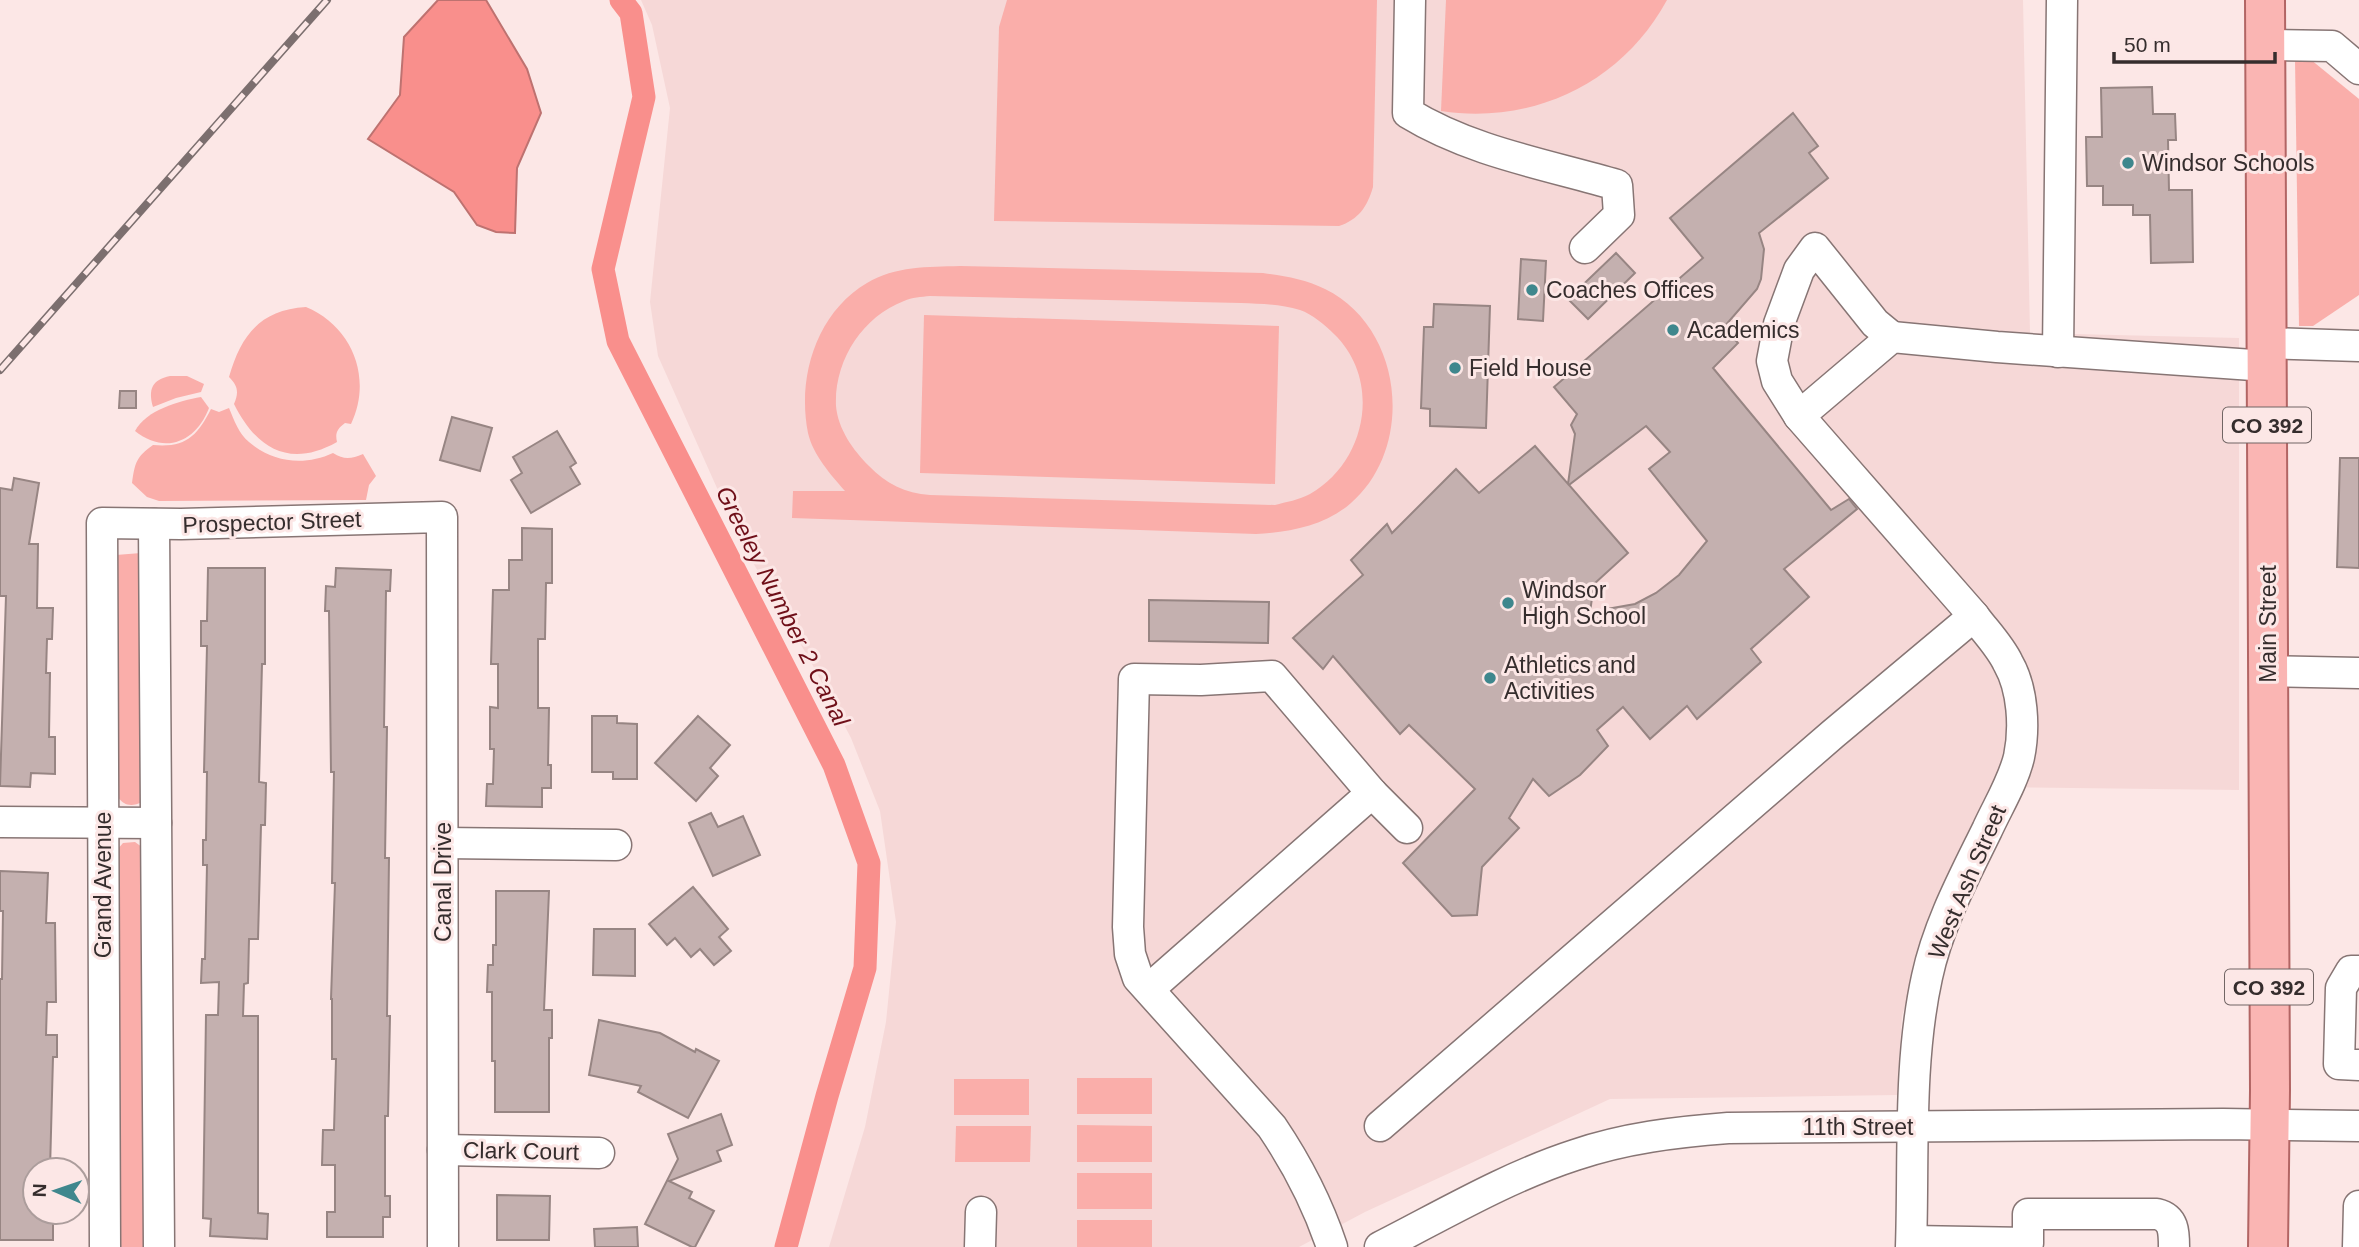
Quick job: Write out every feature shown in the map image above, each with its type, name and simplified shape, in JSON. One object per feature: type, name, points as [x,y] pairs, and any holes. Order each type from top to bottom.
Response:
[{"type":"main road","name":"Main Street","points":[[2265,0],[2268,1247]]},
{"type":"street","points":[[1410,0],[1408,113],[1437,131],[1487,150],[1617,185],[1619,215],[1585,248]]},
{"type":"street","points":[[2058,352],[2062,0]]},
{"type":"street","points":[[2265,45],[2332,46],[2359,69]]},
{"type":"street","name":"West Ash Street","points":[[1892,337],[1875,323],[1815,248],[1799,270],[1779,324],[1772,360],[1777,381],[1799,416],[1974,616],[2009,664],[2020,704],[2022,725],[2019,756],[2004,795],[1946,918],[1933,954],[1918,1028],[1912,1244]]},
{"type":"street","points":[[1799,416],[1892,337],[2058,352],[2267,355],[2359,346]]},
{"type":"street","name":"Prospector Street","points":[[102,523],[442,517]]},
{"type":"street","name":"Canal Drive","points":[[442,517],[443,1247]]},
{"type":"street","name":"Grand Avenue","points":[[102,523],[104,1247]]},
{"type":"street","points":[[154,524],[159,1247]]},
{"type":"street","points":[[1380,1126],[1833,734],[1974,616]]},
{"type":"street","points":[[2268,671],[2359,673]]},
{"type":"street","points":[[1332,1247],[1324,1223],[1276,1134],[1138,978],[1135,971],[1128,940],[1134,679],[1201,680],[1272,676],[1372,793],[1407,828]]},
{"type":"street","points":[[1149,989],[1372,793]]},
{"type":"street","points":[[0,822],[156,823]]},
{"type":"street","points":[[443,843],[616,845]]},
{"type":"street","points":[[2349,1065],[2341,988],[2351,971],[2359,971]]},
{"type":"street","name":"11th Street","points":[[1380,1247],[1519,1178],[1574,1155],[1622,1141],[1674,1132],[1728,1128],[2269,1124],[2359,1126]]},
{"type":"street","name":"Clark Court","points":[[443,1150],[600,1153]]},
{"type":"street","points":[[2358,1247],[2359,1206]]},
{"type":"street","points":[[980,1247],[981,1212]]},
{"type":"street","points":[[1912,1244],[2028,1245],[2028,1214],[2157,1214],[2165,1216],[2171,1223],[2174,1230],[2174,1247]]},
{"type":"shaded area","points":[[438,0],[486,0],[527,69],[541,113],[517,168],[515,233],[496,232],[477,225],[454,192],[368,139],[400,95],[404,37]]},
{"type":"shaded area","name":"Windsor High School","points":[[641,0],[2023,0],[2030,333],[2239,338],[2239,790],[1990,787],[1948,875],[1925,934],[1902,1016],[1897,1095],[1610,1099],[1365,1212],[1299,1247],[829,1247],[865,1127],[886,1022],[896,922],[880,811],[851,738],[811,662],[742,544],[658,356],[650,302],[670,108],[652,25]]},
{"type":"shaded area","points":[[1007,0],[1377,0],[1373,187],[1368,201],[1357,216],[1339,226],[994,221],[999,27]]},
{"type":"shaded area","points":[[1446,0],[1667,0],[1648,29],[1626,54],[1600,75],[1572,92],[1541,104],[1509,111],[1475,114],[1441,111]]},
{"type":"shaded area","points":[[2295,59],[2310,59],[2359,99],[2359,295],[2313,326],[2299,326]]},
{"type":"shaded area","points":[[960,266],[1263,273],[1294,278],[1325,289],[1351,307],[1371,330],[1385,358],[1392,389],[1392,420],[1385,451],[1372,479],[1351,503],[1330,517],[1294,529],[1256,534],[792,518],[793,491],[845,491],[818,457],[810,441],[805,412],[808,369],[823,329],[835,311],[867,283],[889,273],[912,268]],"holes":[[[930,296],[1241,303],[1286,307],[1309,314],[1334,334],[1349,353],[1359,374],[1363,396],[1361,419],[1345,462],[1329,480],[1310,494],[1292,501],[1275,505],[921,494],[889,483],[875,472],[852,446],[837,415],[840,373],[854,343],[875,318],[889,308],[910,299]]]},
{"type":"shaded area","points":[[306,307],[336,327],[346,340],[359,372],[360,389],[351,424],[345,423],[338,429],[337,442],[304,454],[276,450],[253,432],[234,404],[237,389],[229,377],[240,349],[255,327],[276,313]]},
{"type":"shaded area","points":[[924,315],[1279,326],[1275,484],[920,473]]},
{"type":"shaded area","points":[[170,376],[187,376],[204,384],[201,392],[153,407],[153,386],[159,380]]},
{"type":"shaded area","points":[[201,397],[209,408],[203,420],[188,437],[168,443],[157,442],[135,431],[155,412]]},
{"type":"shaded area","points":[[229,408],[245,439],[258,449],[279,458],[300,461],[333,453],[348,458],[363,454],[376,476],[369,485],[366,500],[159,501],[147,497],[132,483],[137,461],[147,449],[153,445],[182,442],[195,433],[211,409],[219,412]]},
{"type":"shaded area","points":[[141,553],[142,802],[132,805],[126,804],[118,797],[116,555]]},
{"type":"shaded area","points":[[135,842],[146,850],[149,1247],[118,1247],[117,850],[123,843]]},
{"type":"shaded area","points":[[1077,1078],[1152,1078],[1152,1114],[1077,1114]]},
{"type":"shaded area","points":[[954,1079],[1029,1079],[1029,1115],[954,1115]]},
{"type":"shaded area","points":[[1077,1125],[1152,1126],[1152,1162],[1077,1162]]},
{"type":"shaded area","points":[[956,1126],[1031,1126],[1030,1162],[955,1162]]},
{"type":"shaded area","points":[[1077,1173],[1152,1173],[1152,1209],[1077,1209]]},
{"type":"shaded area","points":[[1077,1220],[1152,1220],[1152,1247],[1077,1247]]},
{"type":"building","name":"Windsor Schools","points":[[2152,87],[2153,114],[2175,114],[2176,140],[2168,140],[2169,190],[2192,190],[2193,262],[2151,263],[2150,215],[2133,215],[2133,205],[2103,205],[2103,186],[2087,186],[2086,137],[2102,137],[2101,88]]},
{"type":"building","points":[[1793,113],[1818,146],[1809,153],[1828,178],[1759,233],[1764,249],[1761,279],[1757,289],[1724,327],[1738,343],[1713,368],[1831,510],[1849,499],[1857,509],[1784,569],[1809,597],[1751,649],[1761,662],[1697,719],[1687,706],[1650,739],[1623,707],[1597,730],[1608,746],[1580,775],[1549,796],[1533,779],[1509,818],[1519,828],[1482,867],[1477,915],[1452,916],[1403,863],[1475,789],[1409,725],[1400,734],[1333,656],[1323,669],[1293,638],[1363,575],[1351,560],[1387,524],[1392,533],[1456,469],[1479,493],[1535,446],[1568,484],[1575,434],[1571,425],[1577,414],[1554,387],[1703,258],[1670,218]],"holes":[[[1646,426],[1670,452],[1649,469],[1707,541],[1679,575],[1656,593],[1635,604],[1590,612],[1594,584],[1628,553],[1569,485]]]},
{"type":"building","points":[[1616,253],[1635,273],[1588,319],[1568,299]]},
{"type":"building","name":"Coaches Offices","points":[[1521,259],[1546,261],[1543,321],[1518,319]]},
{"type":"building","name":"Field House","points":[[1434,304],[1490,306],[1486,428],[1430,426],[1430,409],[1421,408],[1424,327],[1433,327]]},
{"type":"building","points":[[120,391],[136,391],[136,408],[119,408]]},
{"type":"building","points":[[452,417],[492,428],[480,471],[440,460]]},
{"type":"building","points":[[557,431],[576,463],[570,467],[580,484],[531,513],[511,480],[522,473],[513,457]]},
{"type":"building","points":[[2340,458],[2359,458],[2359,568],[2337,567]]},
{"type":"building","points":[[14,478],[39,483],[29,544],[38,544],[37,608],[53,608],[52,639],[47,639],[46,673],[50,673],[49,737],[55,737],[55,774],[31,773],[30,787],[0,786],[6,596],[0,596],[0,488],[12,490]]},
{"type":"building","points":[[522,528],[552,529],[552,583],[546,583],[545,639],[538,639],[538,708],[549,708],[548,765],[551,765],[551,788],[542,788],[542,807],[486,806],[487,784],[493,784],[494,749],[490,749],[490,707],[498,708],[498,664],[491,664],[493,590],[509,590],[509,560],[522,560]]},
{"type":"building","points":[[208,568],[265,568],[265,664],[262,664],[259,782],[266,783],[265,825],[261,825],[258,939],[249,939],[248,983],[244,984],[243,1016],[258,1016],[258,1213],[268,1214],[267,1239],[210,1236],[211,1219],[203,1218],[206,1015],[218,1015],[219,982],[201,983],[202,959],[205,959],[207,865],[203,865],[203,840],[206,840],[207,772],[204,772],[207,646],[201,646],[201,621],[207,621]]},
{"type":"building","points":[[336,568],[391,570],[390,591],[386,591],[384,727],[387,727],[385,858],[389,858],[387,1016],[390,1016],[388,1116],[385,1116],[385,1196],[390,1196],[390,1217],[383,1217],[383,1237],[327,1237],[327,1212],[335,1212],[335,1165],[322,1165],[323,1130],[334,1130],[336,1059],[332,1059],[331,999],[335,883],[332,883],[334,772],[331,772],[329,611],[325,611],[326,586],[335,587]]},
{"type":"building","points":[[1149,600],[1269,602],[1268,643],[1149,641]]},
{"type":"building","points":[[592,716],[617,716],[617,723],[637,724],[637,779],[613,779],[613,772],[592,772]]},
{"type":"building","points":[[698,716],[730,745],[710,768],[718,776],[696,801],[655,763]]},
{"type":"building","points":[[711,813],[718,827],[743,816],[760,855],[713,876],[689,823]]},
{"type":"building","points":[[0,871],[48,873],[46,923],[55,923],[56,1002],[47,1002],[46,1035],[57,1035],[57,1057],[53,1057],[50,1156],[21,1156],[21,1226],[53,1226],[53,1240],[0,1240],[0,979],[3,911],[0,911]]},
{"type":"building","points":[[693,887],[728,929],[719,937],[731,951],[714,965],[700,949],[691,957],[675,938],[667,945],[649,924]]},
{"type":"building","points":[[496,891],[549,891],[544,1010],[552,1010],[552,1038],[549,1038],[549,1112],[495,1112],[492,992],[487,992],[488,965],[493,965],[493,945],[496,945]]},
{"type":"building","points":[[594,929],[635,929],[635,976],[593,975]]},
{"type":"building","points":[[599,1020],[660,1033],[695,1052],[696,1049],[719,1061],[688,1118],[638,1092],[641,1086],[589,1075]]},
{"type":"building","points":[[721,1114],[732,1145],[717,1151],[721,1161],[669,1181],[692,1192],[689,1198],[714,1211],[695,1247],[692,1247],[645,1224],[678,1159],[668,1134]]},
{"type":"building","points":[[497,1195],[550,1196],[549,1240],[497,1240]]},
{"type":"building","points":[[637,1227],[638,1247],[595,1247],[594,1229]]},
{"type":"waterway","name":"Greeley Number 2 Canal","points":[[621,0],[631,13],[644,97],[603,269],[618,341],[834,765],[869,863],[865,968],[786,1247]]},
{"type":"railway","points":[[0,370],[327,0]]},
{"type":"place","name":"Windsor Schools","points":[[2128,163]]},
{"type":"place","name":"Coaches Offices","points":[[1532,290]]},
{"type":"place","name":"Academics","points":[[1673,330]]},
{"type":"place","name":"Field House","points":[[1455,368]]},
{"type":"place","name":"Windsor High School","points":[[1508,603]]},
{"type":"place","name":"Athletics and Activities","points":[[1490,678]]}]
